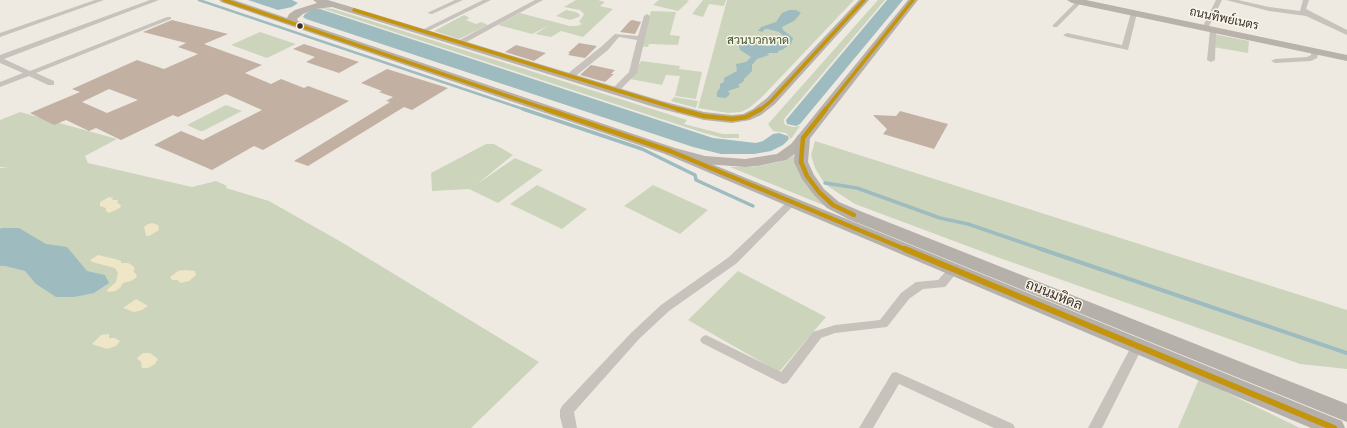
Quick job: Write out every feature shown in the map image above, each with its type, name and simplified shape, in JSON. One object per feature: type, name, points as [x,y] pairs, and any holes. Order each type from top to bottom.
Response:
[{"type":"main road","points":[[224,0],[670,151],[718,162],[758,162],[781,157],[790,152],[803,138],[913,0]]},
{"type":"main road","points":[[264,14],[292,10],[304,4],[305,0]]},
{"type":"main road","points":[[318,0],[692,114],[719,118],[746,117],[757,112],[771,101],[864,0]]},
{"type":"main road","name":"ถนนทิพย์เนตร","points":[[1076,1],[1347,58]]},
{"type":"main road","points":[[293,23],[292,19],[294,16],[306,8],[335,5]]},
{"type":"main road","name":"ถนนมหิดล","points":[[803,138],[801,162],[807,176],[819,192],[833,204],[854,215],[1347,413]]},
{"type":"main road","name":"ถนนมหิดล","points":[[670,151],[1334,428]]},
{"type":"street","points":[[0,35],[101,0]]},
{"type":"street","points":[[0,59],[156,0]]},
{"type":"street","points":[[430,13],[460,0]]},
{"type":"street","points":[[422,32],[488,0]]},
{"type":"street","points":[[458,43],[540,0]]},
{"type":"street","points":[[1211,60],[1209,29],[1219,0]]},
{"type":"street","points":[[1229,0],[1269,9],[1308,14]]},
{"type":"street","points":[[1306,0],[1303,10],[1308,14],[1347,33]]},
{"type":"street","points":[[1055,26],[1076,1]]},
{"type":"street","points":[[1067,35],[1124,48],[1134,13]]},
{"type":"street","points":[[614,91],[633,73],[640,38],[647,16]]},
{"type":"street","points":[[0,85],[169,18]]},
{"type":"street","points":[[569,77],[605,48],[617,34],[640,38]]},
{"type":"street","points":[[1275,61],[1308,59],[1314,56],[1315,51]]},
{"type":"street","points":[[0,59],[51,83]]},
{"type":"street","points":[[570,428],[567,417],[568,410],[635,336],[665,308],[733,260],[790,202]]},
{"type":"street","points":[[706,340],[783,379],[817,335],[835,329],[883,324],[905,296],[920,285],[941,284],[954,270]]},
{"type":"street","points":[[1096,428],[1137,346]]},
{"type":"street","points":[[866,428],[896,377],[1008,428]]},
{"type":"green space","points":[[576,0],[598,0],[605,2],[600,6],[613,9],[583,37],[561,31],[551,37],[535,34],[550,25],[532,34],[498,25],[520,13],[570,26],[577,26],[582,24],[579,22],[584,14],[580,10],[564,7]]},
{"type":"green space","points":[[659,0],[689,1],[678,11],[653,5]]},
{"type":"green space","points":[[703,0],[726,0],[724,6],[709,4],[703,17],[692,14]]},
{"type":"green space","name":"สวนบวกหาด","points":[[727,0],[854,0],[761,98],[749,108],[741,112],[728,113],[698,108]]},
{"type":"green space","points":[[878,0],[885,0],[784,119],[784,123],[786,125],[793,127],[800,126],[791,139],[786,133],[773,131],[768,124]]},
{"type":"green space","points":[[321,8],[333,9],[687,120],[684,124],[723,134],[739,134],[739,138],[723,138],[704,133]]},
{"type":"green space","points":[[566,10],[576,12],[580,15],[579,17],[570,20],[556,16]]},
{"type":"green space","points":[[651,11],[676,12],[670,35],[680,36],[678,45],[649,44],[648,47],[640,46]]},
{"type":"green space","points":[[464,15],[470,18],[466,20],[476,24],[481,22],[488,25],[459,39],[434,31]]},
{"type":"green space","points":[[260,32],[296,44],[267,58],[231,45]]},
{"type":"green space","points":[[1214,34],[1249,41],[1248,53],[1213,47]]},
{"type":"green space","points":[[641,61],[680,66],[679,69],[702,72],[696,99],[675,96],[680,76],[666,75],[662,85],[630,79]]},
{"type":"green space","points":[[674,97],[698,101],[696,108],[671,101]]},
{"type":"green space","points":[[226,105],[242,111],[203,131],[187,125]]},
{"type":"green space","points":[[20,112],[117,139],[85,156],[88,163],[192,187],[216,181],[227,186],[226,188],[269,201],[343,243],[539,362],[471,428],[0,428],[0,168],[9,168],[0,167],[0,120]]},
{"type":"green space","points":[[815,141],[1347,310],[1347,369],[1300,364],[994,256],[855,204],[829,187],[823,181],[815,168],[811,155]]},
{"type":"green space","points":[[486,144],[494,144],[513,155],[477,184],[515,158],[543,170],[498,203],[469,189],[432,191],[431,173]]},
{"type":"green space","points":[[796,155],[828,207],[730,167],[754,167],[779,162]]},
{"type":"green space","points":[[537,185],[587,209],[562,229],[510,204]]},
{"type":"green space","points":[[653,185],[708,210],[680,234],[624,206]]},
{"type":"green space","points":[[738,271],[826,317],[779,372],[688,320]]},
{"type":"green space","points":[[1199,379],[1300,428],[1178,428]]},
{"type":"sand","points":[[109,197],[113,198],[112,200],[118,200],[117,203],[121,205],[120,208],[109,213],[106,211],[106,208],[100,206],[100,202]]},
{"type":"sand","points":[[152,223],[158,225],[159,230],[149,236],[146,236],[144,227]]},
{"type":"sand","points":[[98,255],[121,261],[121,263],[128,263],[135,269],[133,271],[137,277],[131,281],[123,283],[120,288],[115,291],[108,292],[107,290],[116,282],[118,273],[115,268],[92,262],[90,260]]},
{"type":"sand","points":[[178,271],[195,271],[196,275],[189,281],[180,283],[178,280],[172,280],[170,277]]},
{"type":"sand","points":[[136,299],[148,306],[142,310],[134,312],[123,308]]},
{"type":"sand","points":[[109,334],[109,338],[115,338],[120,341],[116,346],[107,349],[92,344],[101,335]]},
{"type":"sand","points":[[143,353],[150,353],[158,359],[155,364],[148,368],[142,368],[141,362],[137,358]]},
{"type":"water","points":[[248,0],[292,0],[298,3],[292,7],[278,10]]},
{"type":"water","points":[[887,0],[903,0],[800,124],[796,126],[787,124],[786,120]]},
{"type":"water","points":[[314,9],[320,9],[713,138],[756,143],[763,141],[773,134],[779,133],[788,136],[789,139],[783,145],[771,151],[754,154],[721,154],[693,147],[303,17],[305,14]]},
{"type":"water","points":[[789,10],[796,10],[801,13],[794,21],[782,27],[783,30],[793,38],[791,44],[778,51],[778,53],[769,53],[769,55],[757,59],[752,65],[752,71],[744,79],[744,81],[738,85],[740,87],[728,91],[730,94],[726,98],[717,97],[717,92],[720,88],[720,84],[724,82],[724,78],[737,71],[736,64],[746,62],[751,57],[740,50],[739,46],[742,43],[746,43],[769,46],[778,42],[784,36],[779,32],[768,29],[765,29],[762,32],[757,30],[761,27],[776,22],[782,13]]},
{"type":"water","points":[[19,228],[46,244],[67,247],[87,271],[105,275],[109,283],[94,293],[74,297],[56,297],[36,284],[25,271],[0,266],[0,229]]},
{"type":"building","points":[[172,20],[228,34],[204,44],[262,65],[245,73],[271,84],[281,79],[304,88],[308,86],[349,101],[263,150],[254,146],[212,170],[154,145],[181,131],[203,140],[262,110],[226,94],[178,117],[173,115],[121,140],[96,128],[89,131],[66,120],[54,125],[30,113],[80,92],[72,89],[137,60],[164,69],[198,54],[178,47],[186,43],[143,32]],"holes":[[[109,89],[138,100],[107,113],[82,102]]]},
{"type":"building","points":[[630,21],[641,22],[635,34],[620,32]]},
{"type":"building","points":[[579,43],[597,46],[585,58],[568,55],[570,53],[568,53]]},
{"type":"building","points":[[304,44],[359,62],[339,73],[306,62],[315,57],[293,49]]},
{"type":"building","points":[[516,45],[546,53],[534,61],[505,52]]},
{"type":"building","points":[[591,65],[615,70],[611,74],[614,74],[605,82],[580,75]]},
{"type":"building","points":[[387,69],[448,88],[412,110],[404,107],[308,166],[294,161],[390,102],[386,101],[393,97],[361,83]]},
{"type":"building","points":[[900,111],[948,124],[934,149],[883,134],[887,129],[873,115],[896,116]]},
{"type":"waterway","points":[[199,0],[526,110]]},
{"type":"waterway","points":[[523,109],[642,149],[695,175],[696,180],[753,206]]},
{"type":"waterway","points":[[825,183],[857,188],[940,218],[968,224],[1044,250]]},
{"type":"waterway","points":[[1041,249],[1347,353]]},
{"type":"transit line","points":[[224,0],[670,151],[1334,428]]},
{"type":"transit line","points":[[354,10],[658,104],[704,116],[732,119],[746,117],[757,112],[771,101],[864,0]]},
{"type":"transit line","points":[[854,215],[833,205],[819,192],[807,176],[801,162],[803,138],[913,0]]}]
